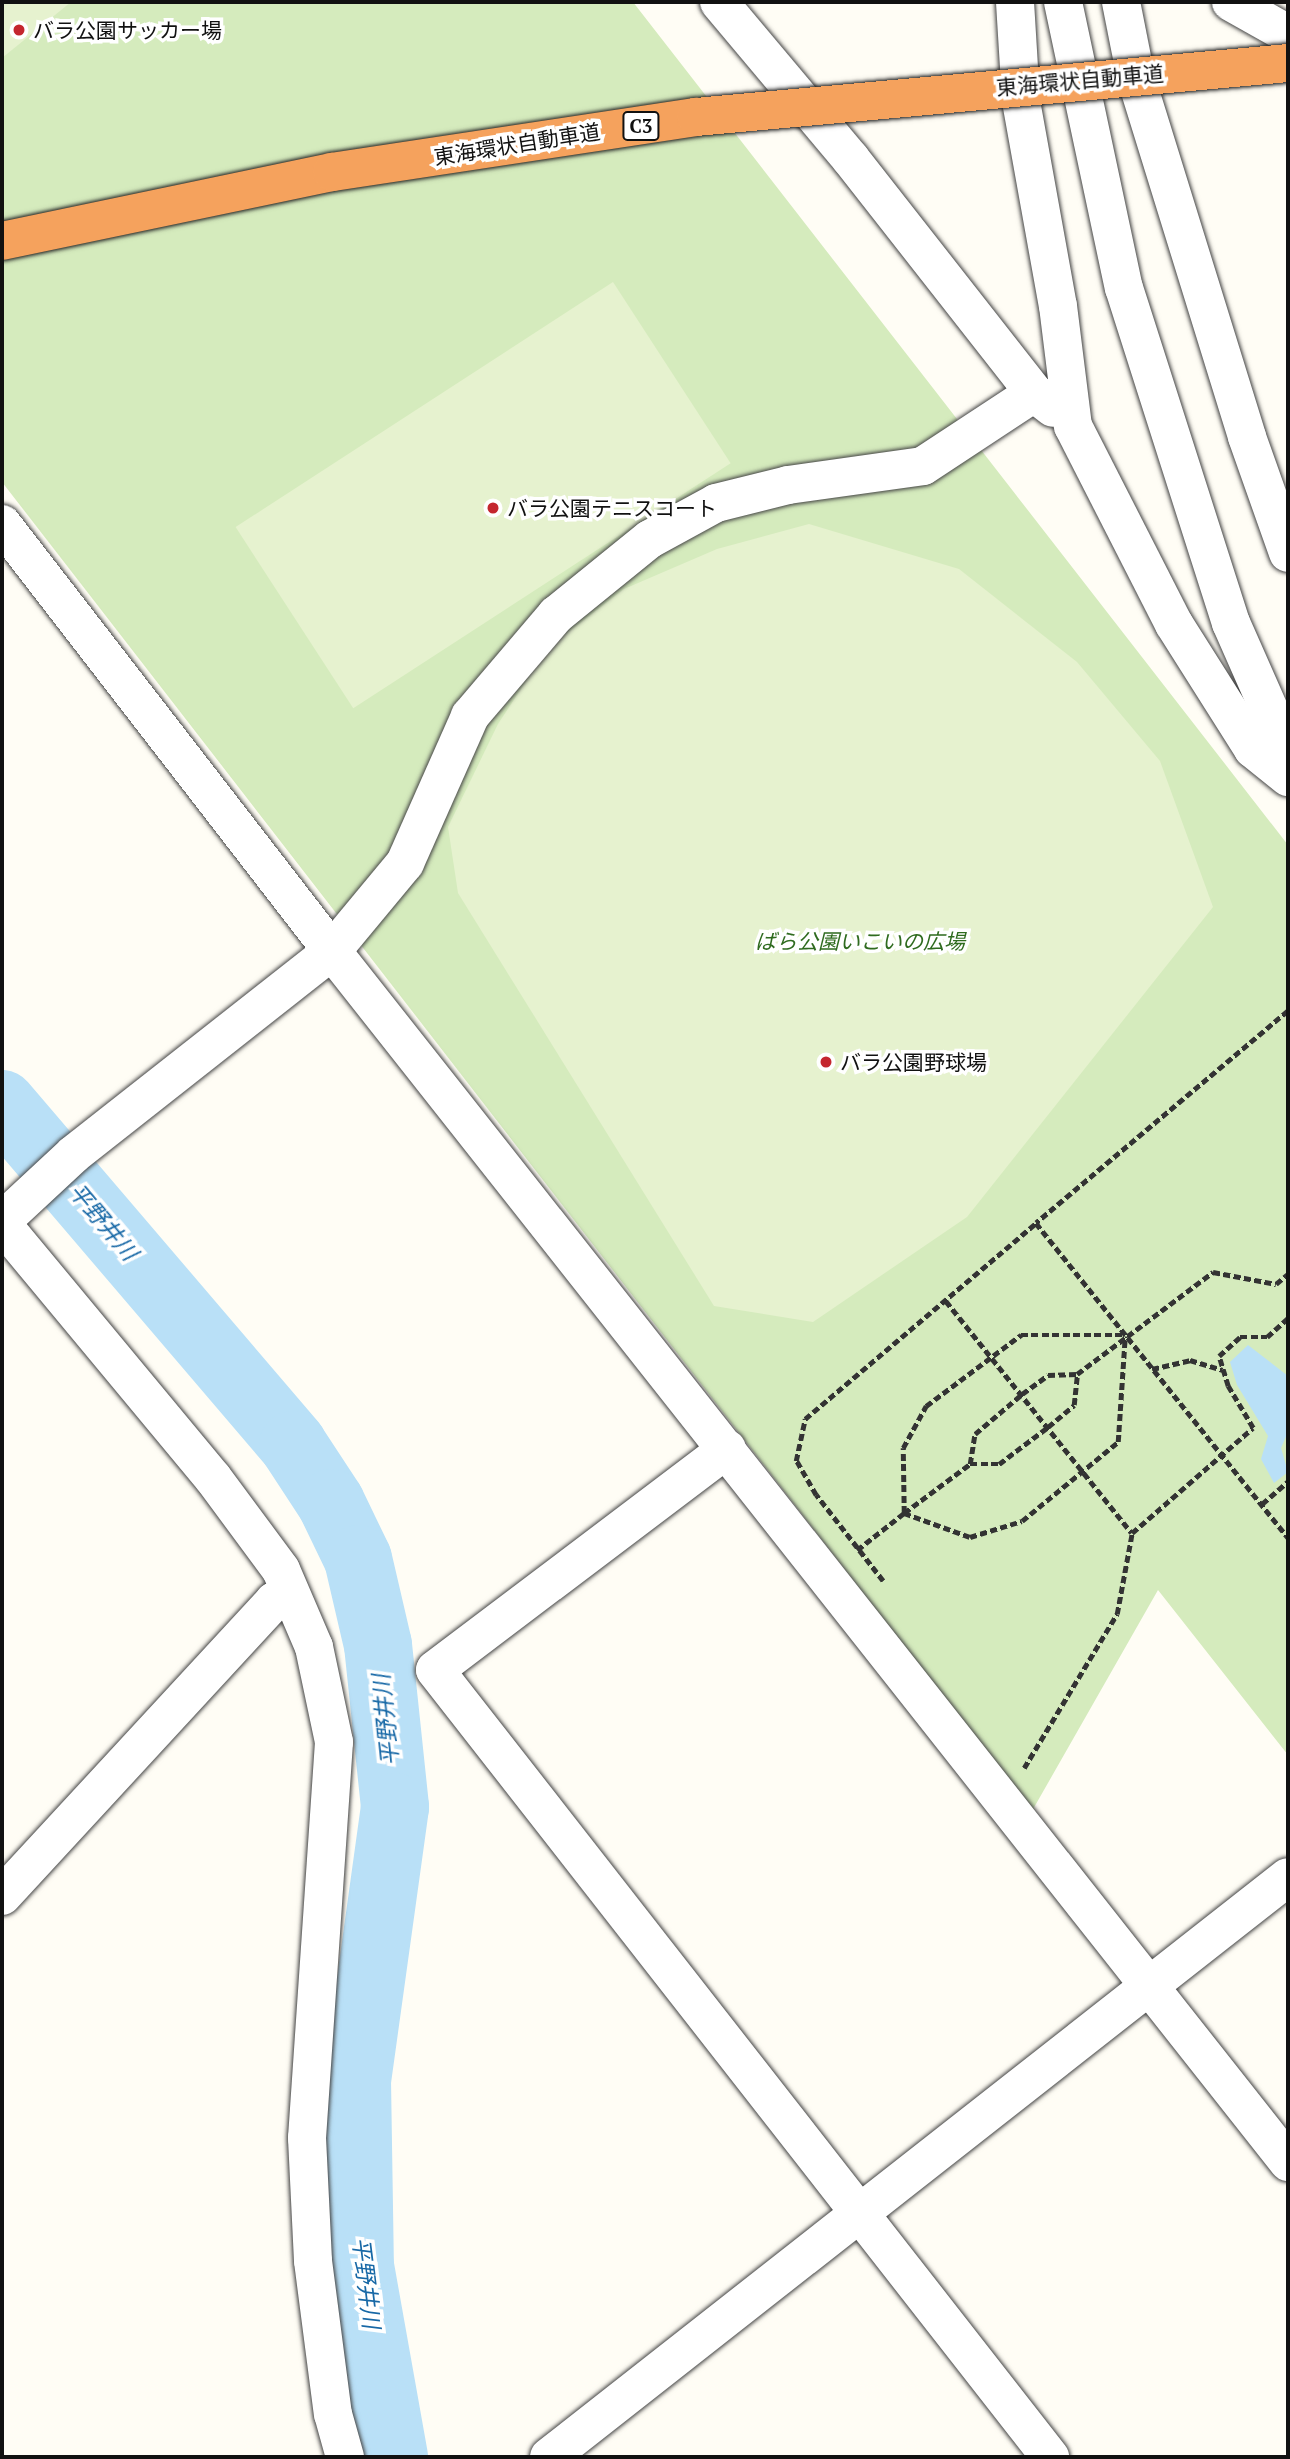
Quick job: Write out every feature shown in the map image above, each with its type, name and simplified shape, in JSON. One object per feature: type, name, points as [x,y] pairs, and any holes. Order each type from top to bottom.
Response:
[{"type":"highway","name":"東海環状自動車道","points":[[2,241],[332,172],[696,117],[1288,62]]},
{"type":"street","points":[[719,2],[850,158],[1034,393],[1073,426]]},
{"type":"street","points":[[1015,2],[1021,101],[1058,306],[1073,426],[1174,624],[1253,749],[1288,777]]},
{"type":"street","points":[[1063,2],[1124,288],[1231,623],[1288,752]]},
{"type":"street","points":[[1121,2],[1140,91],[1247,437],[1288,553]]},
{"type":"street","points":[[1231,2],[1288,34]]},
{"type":"street","points":[[345,2457],[332,2414],[313,2261],[307,2138],[334,1742],[314,1647],[281,1570],[213,1478],[6,1218],[74,1154],[332,951],[405,863],[470,716],[556,615],[650,539],[716,503],[788,485],[923,466],[1034,393]]},
{"type":"street","points":[[2,524],[332,951],[825,1572],[1288,2162]]},
{"type":"street","points":[[727,1449],[435,1670],[1050,2457]]},
{"type":"street","points":[[2,1896],[274,1601],[290,1592]]},
{"type":"street","points":[[549,2457],[1288,1877]]},
{"type":"path","points":[[891,1592],[796,1461],[806,1419],[1288,1011]]},
{"type":"path","points":[[1036,1223],[1288,1537]]},
{"type":"path","points":[[970,1464],[975,1434],[1022,1394],[1048,1375],[1077,1374],[1125,1335],[1213,1272],[1276,1284],[1288,1274]]},
{"type":"path","points":[[946,1301],[1132,1534]]},
{"type":"path","points":[[1009,1808],[1025,1765],[1117,1614],[1132,1534],[1253,1429],[1223,1370],[1219,1356],[1240,1337],[1266,1336],[1288,1318]]},
{"type":"path","points":[[904,1513],[903,1448],[926,1406],[1021,1335],[1125,1335]]},
{"type":"path","points":[[904,1513],[970,1538],[1022,1521],[1118,1442],[1125,1335]]},
{"type":"path","points":[[1152,1369],[1190,1360],[1223,1370]]},
{"type":"path","points":[[825,1572],[970,1464],[999,1464],[1048,1427],[1074,1405],[1077,1374]]},
{"type":"path","points":[[1262,1504],[1288,1481]]},
{"type":"path","points":[[1016,1754],[1025,1765]]},
{"type":"green space","name":"ばら公園いこいの広場","points":[[2,2],[633,2],[1288,845],[1288,1755],[1158,1590],[1032,1811],[2,482]]},
{"type":"green space","name":"バラ公園サッカー場","points":[[2,2],[71,2],[2,58]]},
{"type":"green space","name":"バラ公園テニスコート","points":[[613,282],[731,463],[353,708],[236,527]]},
{"type":"green space","name":"バラ公園野球場","points":[[809,524],[959,569],[1077,662],[1160,761],[1213,907],[967,1217],[813,1322],[714,1306],[458,893],[448,827],[498,724],[548,648],[624,589],[717,549]]},
{"type":"water","points":[[1248,1345],[1288,1376],[1288,1432],[1281,1448],[1288,1472],[1274,1483],[1261,1459],[1268,1436],[1237,1385],[1230,1362]]},
{"type":"waterway","name":"平野井川","points":[[2,1104],[293,1445],[331,1503],[358,1559],[378,1645],[395,1807],[357,2080],[360,2266],[394,2457]]},
{"type":"place","name":"バラ公園サッカー場","points":[[19,30]]},
{"type":"place","name":"バラ公園テニスコート","points":[[493,508]]},
{"type":"place","name":"バラ公園野球場","points":[[826,1062]]}]
